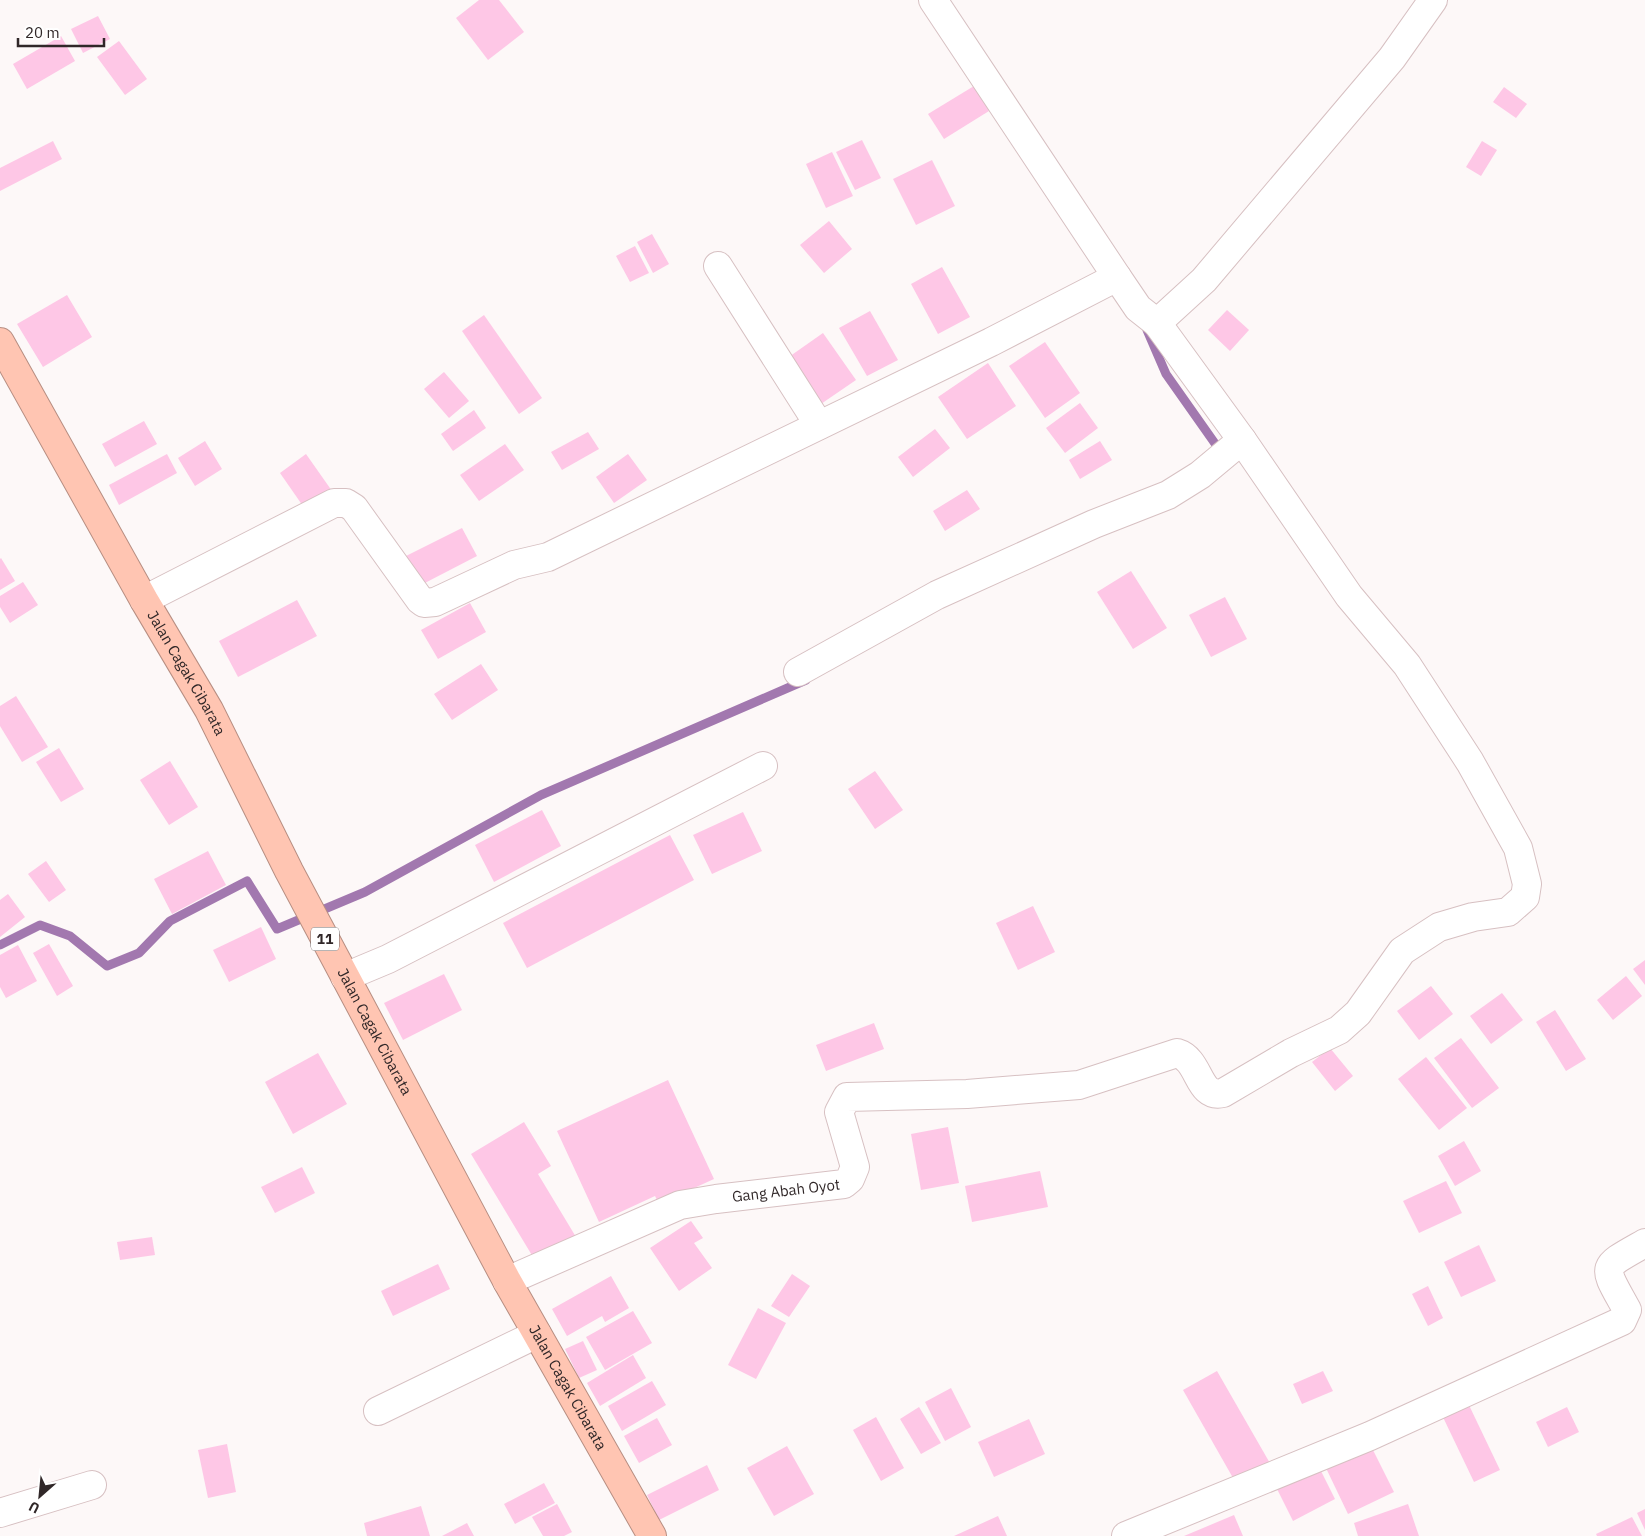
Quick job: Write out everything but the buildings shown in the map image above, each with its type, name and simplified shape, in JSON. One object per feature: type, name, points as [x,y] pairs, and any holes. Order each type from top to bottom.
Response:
[{"type":"highway","name":"Jalan Cagak Cibarata","points":[[0,342],[144,600],[209,710],[289,870],[507,1281],[652,1536]]},
{"type":"street","points":[[798,672],[937,595],[1094,524],[1168,495],[1200,475],[1242,440],[1157,323],[1138,308],[934,0]]},
{"type":"street","points":[[1157,323],[1204,280],[1217,265],[1392,58],[1433,0]]},
{"type":"street","points":[[718,266],[818,425]]},
{"type":"street","points":[[144,600],[334,503],[340,502],[354,508],[420,600],[430,603],[514,565],[548,557],[991,342],[1117,277]]},
{"type":"street","name":"Gang Abah Oyot","points":[[507,1281],[680,1205],[844,1184],[850,1179],[855,1167],[839,1112],[848,1097],[967,1094],[1079,1085],[1177,1053],[1190,1060],[1207,1091],[1215,1094],[1223,1093],[1291,1053],[1339,1030],[1358,1013],[1402,951],[1439,927],[1473,917],[1508,912],[1524,897],[1528,884],[1518,848],[1470,762],[1406,665],[1349,596],[1242,440]]},
{"type":"street","points":[[345,977],[388,959],[762,766]]},
{"type":"street","points":[[1126,1536],[1370,1436],[1622,1322],[1627,1310],[1609,1277],[1609,1268],[1612,1262],[1645,1243]]},
{"type":"street","points":[[378,1411],[537,1334]]},
{"type":"street","points":[[0,1513],[92,1485]]},
{"type":"waterway","points":[[1149,329],[1147,330],[1166,374],[1221,452]]},
{"type":"waterway","points":[[0,945],[40,925],[70,936],[107,966],[139,953],[170,921],[247,881],[277,929],[365,892],[541,795],[806,680]]}]
